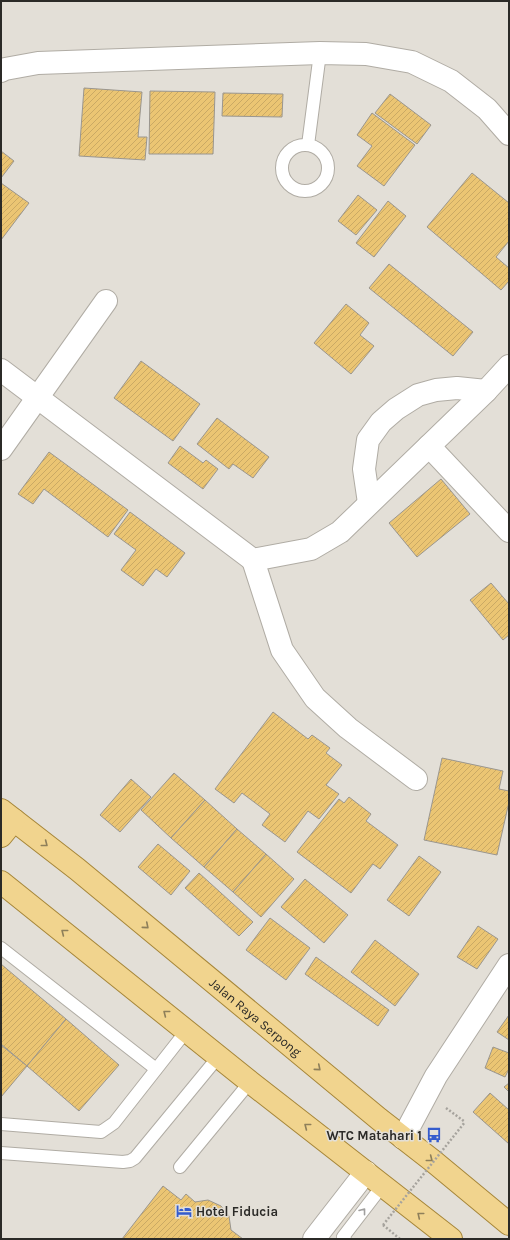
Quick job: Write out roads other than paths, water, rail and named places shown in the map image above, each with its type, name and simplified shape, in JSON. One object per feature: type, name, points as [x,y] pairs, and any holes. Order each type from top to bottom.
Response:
[{"type":"main road","name":"Jalan Raya Serpong","points":[[5,822],[77,869],[509,1224]]},
{"type":"main road","points":[[1,882],[250,1082],[451,1239]]},
{"type":"street","points":[[1,71],[38,63],[320,53],[366,54],[412,62],[450,81],[487,109],[509,134]]},
{"type":"street","points":[[1,449],[106,302]]},
{"type":"street","points":[[253,560],[311,548],[340,532],[486,391],[509,366]]},
{"type":"street","points":[[1,370],[253,560],[282,650],[315,698],[348,728],[416,779]]},
{"type":"street","points":[[369,504],[364,469],[368,440],[380,422],[396,409],[418,395],[436,390],[457,388],[486,391]]},
{"type":"street","points":[[429,446],[509,531]]},
{"type":"street","points":[[403,1138],[436,1076],[509,965]]},
{"type":"street","points":[[314,1239],[366,1172]]},
{"type":"lane","points":[[308,145],[320,53]]},
{"type":"lane","points":[[1,948],[156,1069]]},
{"type":"lane","points":[[1,1124],[101,1132],[114,1123],[187,1030]]},
{"type":"lane","points":[[1,1153],[123,1162],[130,1161],[135,1158],[219,1056]]},
{"type":"lane","points":[[180,1168],[250,1082]]},
{"type":"lane","points":[[344,1238],[383,1185]]},
{"type":"place","name":"WTC Matahari 1","points":[[434,1135]]},
{"type":"place","name":"Hotel Fiducia","points":[[184,1211]]}]
